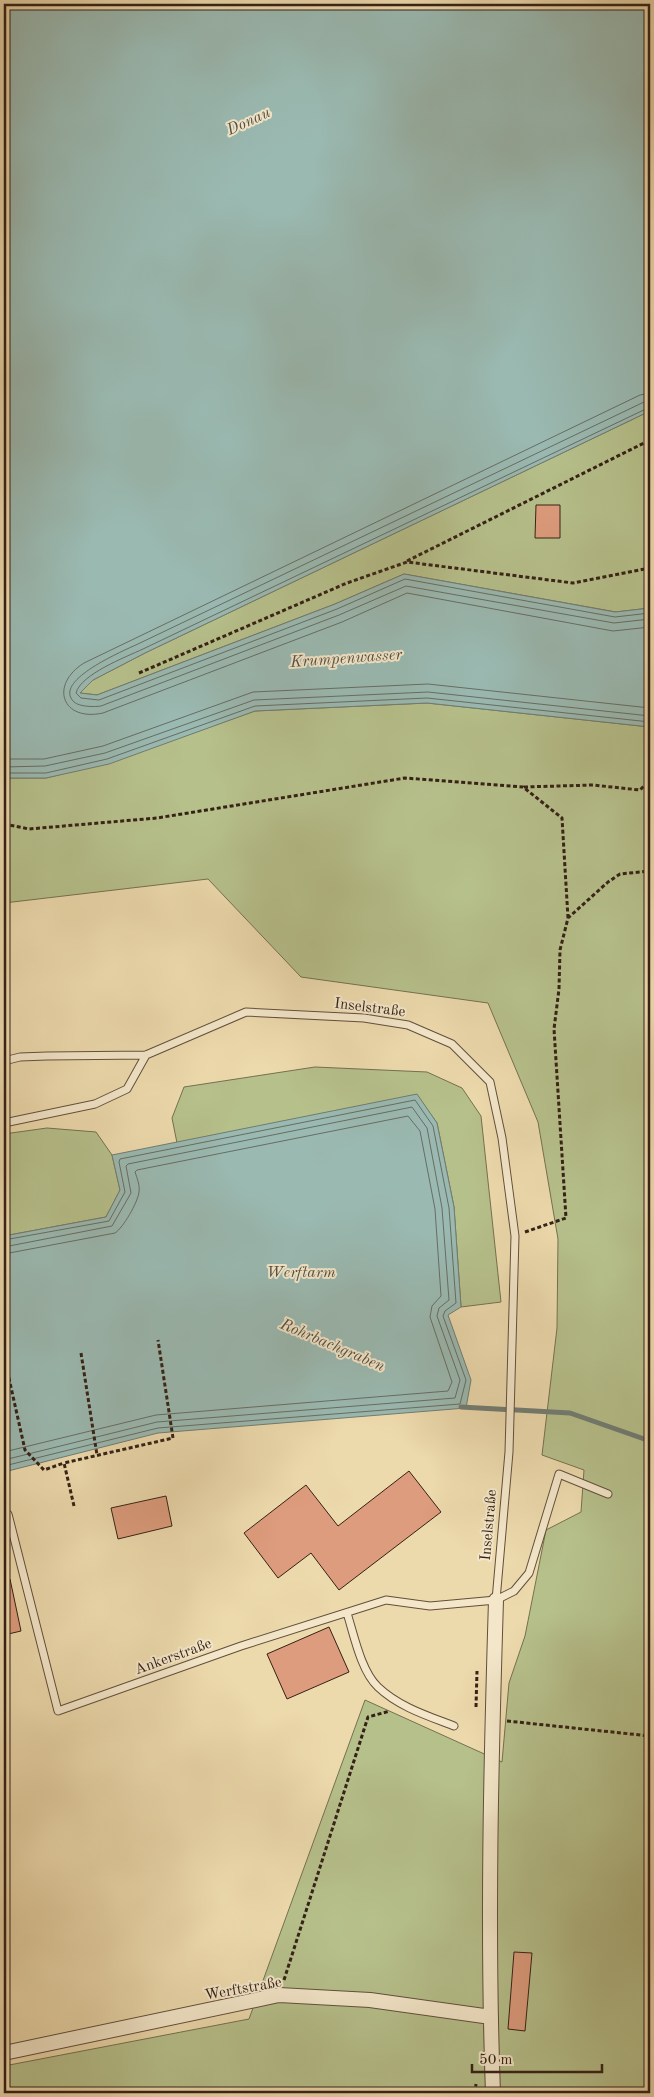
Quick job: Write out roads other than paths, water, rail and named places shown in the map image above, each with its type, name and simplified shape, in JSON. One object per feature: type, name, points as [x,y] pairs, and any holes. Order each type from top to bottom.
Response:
[{"type":"street","points":[[493,2093],[491,2017],[493,1719],[496,1600]]},
{"type":"street","name":"Werftstraße","points":[[4,2053],[279,1995],[370,2000],[491,2017]]},
{"type":"lane","name":"Inselstraße","points":[[4,1062],[29,1057],[146,1055],[246,1012],[364,1018],[408,1025],[452,1044],[490,1082],[502,1138],[514,1236],[509,1452],[496,1600]]},
{"type":"lane","points":[[4,1123],[103,1101],[127,1089],[146,1055]]},
{"type":"lane","points":[[496,1600],[514,1591],[529,1573],[559,1474],[608,1494]]},
{"type":"lane","name":"Ankerstraße","points":[[6,1514],[58,1711],[241,1646],[386,1600],[430,1606],[496,1600]]},
{"type":"lane","points":[[346,1612],[362,1662],[377,1686],[406,1706],[454,1726]]},
{"type":"water","points":[[4,4],[650,4],[650,411],[145,653],[93,680],[80,693],[97,695],[335,604],[404,574],[615,612],[650,608],[650,727],[427,703],[255,711],[109,764],[46,778],[4,778]]},
{"type":"water","name":"Werftarm","points":[[417,1094],[437,1123],[454,1207],[461,1307],[448,1315],[471,1380],[466,1408],[158,1433],[4,1472],[4,1236],[106,1217],[120,1190],[112,1155]]},
{"type":"waterway","name":"Rohrbachgraben","points":[[461,1407],[570,1413],[650,1441]]},
{"type":"water label","name":"Donau","points":[[248,120]]},
{"type":"water label","name":"Krumpenwasser","points":[[346,657]]}]
